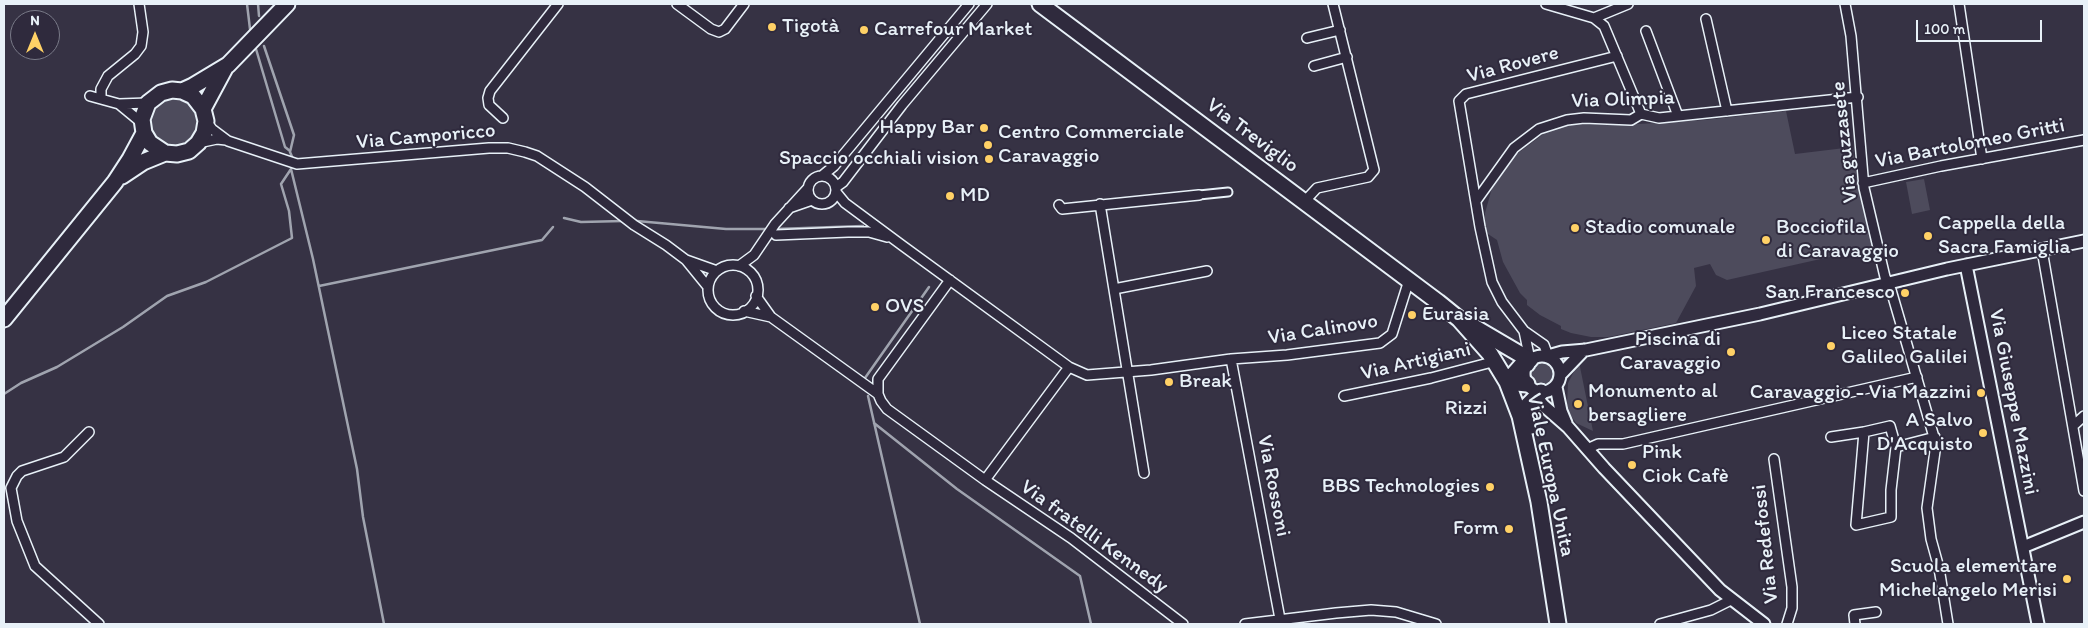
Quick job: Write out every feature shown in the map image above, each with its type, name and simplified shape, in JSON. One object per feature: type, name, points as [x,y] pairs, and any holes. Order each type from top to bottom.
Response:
[{"type":"main road","points":[[182,91],[228,65],[287,4]]},
{"type":"main road","name":"Via Treviglio","points":[[1040,4],[1438,302]]},
{"type":"main road","points":[[115,182],[133,168],[165,153],[183,153],[198,143],[204,133],[205,115],[228,65]]},
{"type":"main road","points":[[4,319],[115,182],[130,159],[143,128],[143,114],[148,103],[161,93],[172,90],[182,91],[193,96],[205,115]]},
{"type":"main road","points":[[143,128],[150,143],[165,153]]},
{"type":"main road","name":"Viale Europa Unita","points":[[1438,302],[1460,319],[1496,361],[1507,382],[1520,416],[1539,502],[1558,624]]},
{"type":"main road","points":[[1460,319],[1490,335],[1528,362],[1521,366],[1507,382],[1535,393],[1527,407],[1541,483],[1539,502]]},
{"type":"street","points":[[101,98],[101,89],[108,76],[135,54],[141,46],[143,32],[139,4]]},
{"type":"street","points":[[503,118],[489,105],[490,91],[558,4]]},
{"type":"street","points":[[677,4],[711,29],[719,32],[725,29],[744,4]]},
{"type":"street","points":[[829,202],[834,197],[836,190],[902,105],[987,4]]},
{"type":"street","points":[[1304,202],[1317,188],[1368,176],[1374,170],[1333,4]]},
{"type":"street","points":[[1546,4],[1594,18],[1604,26],[1641,114]]},
{"type":"street","points":[[1594,18],[1628,4]]},
{"type":"street","name":"Via guzzasete","points":[[1845,4],[1852,36],[1863,183],[1885,277],[1889,283],[1917,377],[1936,449],[1928,508],[1931,539],[1940,568],[1948,624]]},
{"type":"street","points":[[1959,4],[1982,159]]},
{"type":"street","points":[[739,266],[754,255],[787,209],[807,189],[812,180],[823,175],[834,166],[964,5]]},
{"type":"street","points":[[1706,19],[1727,111]]},
{"type":"street","points":[[1307,38],[1340,30]]},
{"type":"street","points":[[1646,31],[1678,116]]},
{"type":"street","name":"Via Rovere","points":[[1476,201],[1459,105],[1463,96],[1617,56]]},
{"type":"street","points":[[1314,66],[1347,57]]},
{"type":"street","points":[[90,96],[119,104],[148,103]]},
{"type":"street","points":[[891,97],[902,105]]},
{"type":"street","name":"Via Olimpia","points":[[1476,201],[1514,148],[1540,129],[1567,120],[1584,118],[1632,120],[1641,114],[1659,118],[1858,97]]},
{"type":"street","points":[[119,104],[143,128]]},
{"type":"street","name":"Via Camporicco","points":[[205,115],[212,129],[228,140]]},
{"type":"street","name":"Via Camporicco","points":[[198,143],[217,139],[228,140],[297,164],[308,165],[489,148],[508,148],[537,156],[585,187],[686,260],[716,271]]},
{"type":"street","name":"Via Bartolomeo Gritti","points":[[1863,183],[2084,140]]},
{"type":"street","points":[[823,175],[830,178],[836,190]]},
{"type":"street","points":[[807,189],[812,200],[821,204],[829,202],[846,203]]},
{"type":"street","name":"Via Calinovo","points":[[836,190],[846,203],[892,238],[1069,367],[1081,374],[1092,376],[1231,359],[1287,356],[1385,341],[1392,334],[1409,280]]},
{"type":"street","points":[[1058,205],[1062,209],[1228,192]]},
{"type":"street","points":[[787,209],[812,200]]},
{"type":"street","points":[[1476,201],[1492,282],[1502,302],[1524,331],[1544,345],[1548,356],[1557,362],[1561,374]]},
{"type":"street","points":[[1100,204],[1144,473]]},
{"type":"street","points":[[776,235],[869,232],[892,238]]},
{"type":"street","points":[[1528,362],[1536,356],[1584,350],[1760,314],[1966,265],[2084,241]]},
{"type":"street","points":[[2042,250],[2084,491]]},
{"type":"street","points":[[751,273],[754,255]]},
{"type":"street","name":"Via Camporicco","points":[[686,260],[708,287]]},
{"type":"street","name":"Via Giuseppe Mazzini","points":[[1966,265],[2038,624]]},
{"type":"street","points":[[728,266],[739,266],[751,273],[756,283],[756,296],[752,305],[744,311],[732,314],[719,310],[710,299],[708,287],[716,271],[728,266]]},
{"type":"street","points":[[1114,289],[1207,271]]},
{"type":"street","points":[[878,394],[878,379],[950,280]]},
{"type":"street","points":[[756,296],[771,317]]},
{"type":"street","points":[[744,311],[771,317]]},
{"type":"street","name":"Via fratelli Kennedy","points":[[771,317],[878,394],[887,408],[985,480],[1071,538],[1183,624]]},
{"type":"street","points":[[1524,331],[1528,362],[1524,372],[1535,393],[1568,427],[1593,446],[1731,600],[1764,624]]},
{"type":"street","points":[[1568,427],[1561,411],[1556,387],[1561,374],[1584,350]]},
{"type":"street","name":"Via Rossoni","points":[[1231,359],[1280,619]]},
{"type":"street","name":"Via Artigiani","points":[[1344,396],[1431,378],[1496,361]]},
{"type":"street","points":[[985,480],[1069,367]]},
{"type":"street","points":[[1593,446],[1622,444],[1917,377]]},
{"type":"street","points":[[1535,393],[1546,392],[1556,387]]},
{"type":"street","points":[[2072,426],[2084,416]]},
{"type":"street","points":[[1831,437],[1890,426],[1896,447],[1891,490],[1891,517],[1856,525],[1864,432]]},
{"type":"street","points":[[88,432],[64,457],[22,471],[11,488],[17,521],[35,566],[99,624]]},
{"type":"street","points":[[1896,447],[1934,437]]},
{"type":"street","name":"Via Redefossi","points":[[1774,459],[1792,587],[1792,608],[1787,624]]},
{"type":"street","points":[[2023,547],[2084,522]]},
{"type":"street","points":[[1660,624],[1711,610],[1731,600]]},
{"type":"street","points":[[1245,624],[1371,610],[1396,612],[1436,624]]},
{"type":"street","points":[[1856,624],[1854,615],[1876,612]]},
{"type":"shaded area","points":[[168,99],[178,99],[190,106],[197,118],[197,128],[190,140],[178,147],[168,147],[160,143],[153,136],[149,128],[149,118],[153,110],[160,103]]},
{"type":"shaded area","points":[[1786,111],[1795,154],[1853,147],[1857,181],[1874,247],[1727,280],[1716,275],[1710,264],[1694,268],[1696,286],[1676,323],[1608,337],[1591,337],[1561,329],[1561,326],[1540,315],[1527,305],[1527,300],[1520,293],[1503,262],[1497,240],[1485,232],[1485,213],[1492,188],[1499,175],[1514,156],[1546,132],[1555,128],[1572,124],[1622,125],[1705,120]]},
{"type":"shaded area","points":[[1924,179],[1930,210],[1912,214],[1906,182]]},
{"type":"shaded area","points":[[1543,359],[1549,360],[1557,368],[1557,380],[1549,388],[1543,389],[1537,388],[1529,380],[1528,374],[1529,368],[1537,360]]},
{"type":"shaded area","points":[[1579,362],[1593,431],[1576,423],[1567,405],[1568,383]]},
{"type":"waterway","points":[[247,4],[250,29]]},
{"type":"waterway","points":[[258,4],[259,16]]},
{"type":"waterway","points":[[264,46],[294,135],[290,152],[293,159]]},
{"type":"waterway","points":[[256,49],[285,147],[290,151]]},
{"type":"waterway","points":[[291,169],[313,259],[357,469],[363,517],[384,624]]},
{"type":"waterway","points":[[4,394],[21,383],[57,367],[123,327],[167,296],[206,282],[292,238],[289,211],[281,184],[291,169]]},
{"type":"waterway","points":[[564,218],[581,222],[623,221]]},
{"type":"waterway","points":[[637,221],[726,229],[768,229]]},
{"type":"waterway","points":[[776,229],[863,226]]},
{"type":"waterway","points":[[319,286],[542,240],[553,227]]},
{"type":"waterway","points":[[865,378],[929,287]]},
{"type":"waterway","points":[[868,396],[920,624]]},
{"type":"waterway","points":[[874,423],[957,489],[1080,576],[1091,624]]},
{"type":"place","name":"Tigotà","points":[[772,27]]},
{"type":"place","name":"Carrefour Market","points":[[864,30]]},
{"type":"place","name":"Happy Bar","points":[[984,128]]},
{"type":"place","name":"Centro Commerciale Caravaggio","points":[[988,145]]},
{"type":"place","name":"Spaccio occhiali vision","points":[[989,159]]},
{"type":"place","name":"MD","points":[[950,196]]},
{"type":"place","name":"Stadio comunale","points":[[1575,228]]},
{"type":"place","name":"Cappella della Sacra Famiglia","points":[[1928,236]]},
{"type":"place","name":"Bocciofila di Caravaggio","points":[[1766,240]]},
{"type":"place","name":"San Francesco","points":[[1905,293]]},
{"type":"place","name":"OVS","points":[[875,307]]},
{"type":"place","name":"Eurasia","points":[[1412,315]]},
{"type":"place","name":"Liceo Statale Galileo Galilei","points":[[1831,346]]},
{"type":"place","name":"Piscina di Caravaggio","points":[[1731,352]]},
{"type":"place","name":"Break","points":[[1169,382]]},
{"type":"place","name":"Rizzi","points":[[1466,388]]},
{"type":"place","name":"Caravaggio - Via Mazzini","points":[[1981,393]]},
{"type":"place","name":"Monumento al bersagliere","points":[[1578,404]]},
{"type":"place","name":"A Salvo D'Acquisto","points":[[1983,433]]},
{"type":"place","name":"Pink Ciok Cafè","points":[[1632,465]]},
{"type":"place","name":"BBS Technologies","points":[[1490,487]]},
{"type":"place","name":"Form","points":[[1509,529]]},
{"type":"place","name":"Scuola elementare Michelangelo Merisi","points":[[2067,579]]}]
